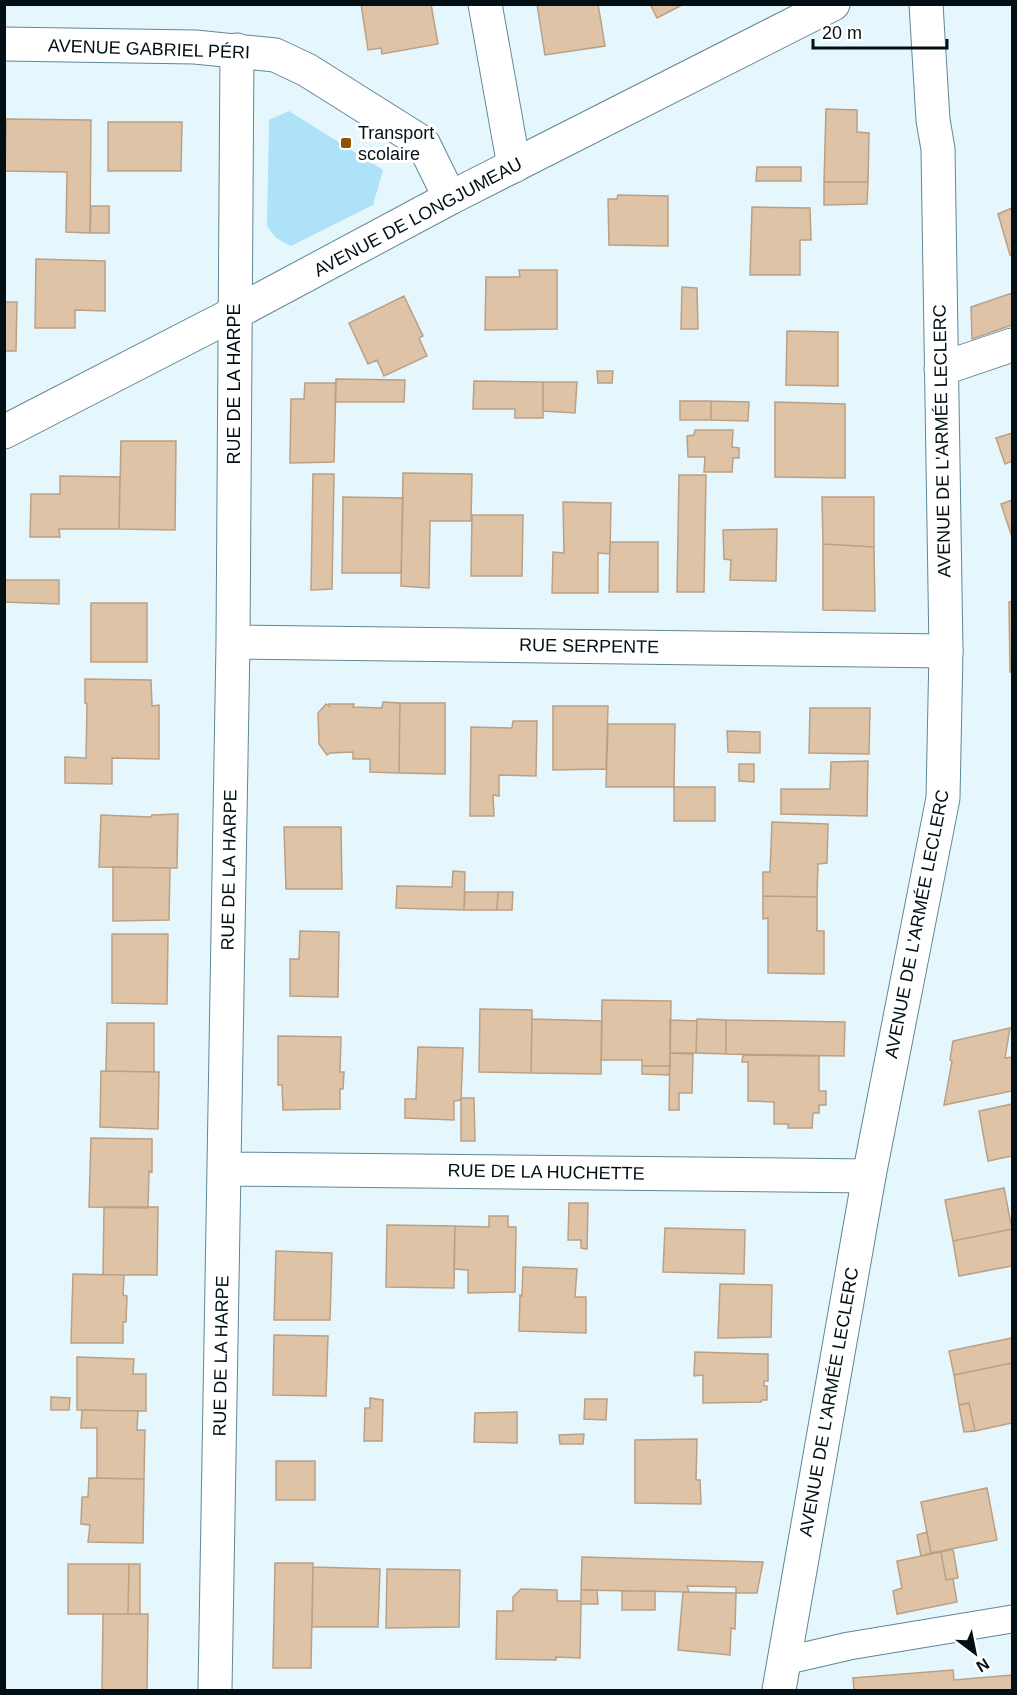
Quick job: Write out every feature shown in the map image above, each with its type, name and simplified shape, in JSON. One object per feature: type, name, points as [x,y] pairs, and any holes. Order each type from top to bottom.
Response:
[{"type":"street","points":[[485,4],[514,166]]},
{"type":"street","name":"AVENUE DE LONGJUMEAU","points":[[4,432],[235,313],[450,198],[833,4]]},
{"type":"street","name":"AVENUE DE L'ARMÉE LECLERC","points":[[782,1676],[869,1176],[944,798],[946,651],[938,149],[933,120],[926,4]]},
{"type":"street","name":"AVENUE GABRIEL PÉRI","points":[[4,44],[195,47],[275,55],[307,70],[423,143],[450,198]]},
{"type":"street","name":"RUE DE LA HARPE","points":[[215,1690],[233,642],[237,50]]},
{"type":"street","points":[[941,369],[1012,345]]},
{"type":"street","name":"RUE SERPENTE","points":[[233,642],[946,651]]},
{"type":"street","name":"RUE DE LA HUCHETTE","points":[[224,1169],[869,1176]]},
{"type":"lane","points":[[782,1676],[849,1646],[1012,1619]]},
{"type":"shaded area","points":[[289,111],[383,170],[373,205],[291,246],[276,238],[267,226],[269,120]]},
{"type":"building","points":[[361,4],[431,4],[438,44],[382,54],[381,48],[368,50]]},
{"type":"building","points":[[537,4],[598,4],[605,46],[545,55]]},
{"type":"building","points":[[650,4],[684,4],[657,18]]},
{"type":"building","points":[[826,109],[857,110],[857,132],[869,133],[868,182],[824,182]]},
{"type":"building","points":[[6,119],[91,120],[90,233],[66,232],[67,172],[5,171]]},
{"type":"building","points":[[108,122],[182,122],[181,171],[108,171]]},
{"type":"building","points":[[757,167],[801,167],[801,181],[756,181]]},
{"type":"building","points":[[824,182],[868,182],[867,204],[824,205]]},
{"type":"building","points":[[618,195],[668,196],[668,246],[609,245],[608,199],[617,199]]},
{"type":"building","points":[[91,206],[109,206],[109,233],[90,233]]},
{"type":"building","points":[[752,207],[810,208],[811,240],[800,240],[800,275],[750,275]]},
{"type":"building","points":[[1012,208],[1012,254],[1010,255],[998,214]]},
{"type":"building","points":[[36,259],[105,261],[105,311],[75,310],[75,328],[35,328]]},
{"type":"building","points":[[519,270],[557,270],[557,329],[485,330],[486,277],[520,277]]},
{"type":"building","points":[[682,287],[697,288],[698,329],[681,329]]},
{"type":"building","points":[[1012,293],[1012,325],[972,339],[971,307]]},
{"type":"building","points":[[404,296],[423,336],[419,338],[427,356],[384,376],[377,360],[368,364],[349,323]]},
{"type":"building","points":[[4,302],[17,302],[16,351],[4,351]]},
{"type":"building","points":[[787,331],[838,332],[838,386],[786,385]]},
{"type":"building","points":[[597,371],[613,371],[612,383],[598,383]]},
{"type":"building","points":[[336,379],[405,380],[404,402],[335,402]]},
{"type":"building","points":[[474,381],[543,382],[543,418],[515,418],[515,409],[473,409]]},
{"type":"building","points":[[543,382],[577,382],[575,413],[543,411]]},
{"type":"building","points":[[305,383],[336,383],[334,462],[290,463],[291,399],[304,399]]},
{"type":"building","points":[[680,401],[711,401],[711,420],[680,420]]},
{"type":"building","points":[[711,401],[749,402],[748,421],[711,420]]},
{"type":"building","points":[[775,402],[845,404],[845,478],[775,477]]},
{"type":"building","points":[[695,430],[733,430],[732,447],[739,448],[739,458],[733,458],[732,472],[704,472],[705,457],[688,457],[687,436],[694,435]]},
{"type":"building","points":[[1012,433],[1012,461],[1005,464],[996,438]]},
{"type":"building","points":[[121,441],[176,441],[175,530],[119,529]]},
{"type":"building","points":[[403,473],[472,474],[471,521],[430,521],[429,588],[401,586]]},
{"type":"building","points":[[313,474],[334,474],[332,589],[311,590]]},
{"type":"building","points":[[679,475],[706,475],[704,592],[677,592]]},
{"type":"building","points":[[60,476],[120,477],[119,529],[59,529],[60,537],[30,537],[31,494],[60,494]]},
{"type":"building","points":[[343,497],[403,498],[401,573],[342,573]]},
{"type":"building","points":[[822,497],[874,497],[874,547],[823,544]]},
{"type":"building","points":[[1012,500],[1012,537],[1001,504]]},
{"type":"building","points":[[563,502],[611,503],[610,554],[598,553],[598,593],[552,593],[553,552],[564,553]]},
{"type":"building","points":[[472,515],[523,515],[522,576],[471,576]]},
{"type":"building","points":[[777,529],[776,581],[730,580],[731,560],[724,559],[723,530]]},
{"type":"building","points":[[610,542],[658,542],[658,592],[609,592]]},
{"type":"building","points":[[823,544],[874,547],[875,611],[823,610]]},
{"type":"building","points":[[5,580],[59,580],[59,604],[4,602]]},
{"type":"building","points":[[1012,601],[1012,672],[1010,672],[1009,602]]},
{"type":"building","points":[[91,603],[147,603],[147,662],[91,662]]},
{"type":"building","points":[[85,679],[151,680],[152,706],[159,705],[159,759],[112,758],[112,784],[65,783],[65,757],[86,758]]},
{"type":"building","points":[[383,702],[400,703],[399,773],[370,772],[370,759],[353,759],[353,752],[327,755],[319,744],[318,713],[326,704],[329,706],[329,704],[354,704],[353,707],[382,708]]},
{"type":"building","points":[[400,703],[445,703],[445,774],[399,773]]},
{"type":"building","points":[[553,706],[608,706],[606,769],[553,770]]},
{"type":"building","points":[[810,708],[870,708],[869,754],[809,753]]},
{"type":"building","points":[[513,721],[537,721],[536,776],[499,775],[499,796],[493,795],[494,816],[470,816],[471,727],[512,728]]},
{"type":"building","points":[[608,724],[675,724],[674,787],[606,787]]},
{"type":"building","points":[[727,731],[760,732],[760,753],[728,752]]},
{"type":"building","points":[[868,761],[867,816],[781,814],[781,789],[830,789],[831,762]]},
{"type":"building","points":[[739,764],[754,764],[754,782],[739,781]]},
{"type":"building","points":[[674,787],[715,787],[715,821],[674,821]]},
{"type":"building","points":[[178,814],[177,868],[99,867],[101,815],[151,817],[152,815]]},
{"type":"building","points":[[772,822],[828,824],[827,863],[818,864],[817,897],[763,896],[763,872],[770,872]]},
{"type":"building","points":[[284,827],[341,827],[342,889],[286,889]]},
{"type":"building","points":[[113,867],[170,868],[169,920],[113,921]]},
{"type":"building","points":[[453,871],[465,872],[464,910],[396,908],[397,886],[452,887]]},
{"type":"building","points":[[465,892],[498,892],[497,910],[464,910]]},
{"type":"building","points":[[498,892],[513,892],[512,910],[497,910]]},
{"type":"building","points":[[763,896],[817,897],[817,931],[824,931],[824,974],[768,973],[768,918],[763,919]]},
{"type":"building","points":[[300,931],[339,932],[338,997],[290,996],[290,959],[299,959]]},
{"type":"building","points":[[112,934],[168,934],[167,1004],[112,1003]]},
{"type":"building","points":[[602,1000],[671,1001],[670,1066],[642,1066],[642,1060],[601,1060]]},
{"type":"building","points":[[480,1009],[532,1010],[531,1073],[479,1072]]},
{"type":"building","points":[[532,1019],[602,1021],[601,1074],[531,1073]]},
{"type":"building","points":[[697,1019],[726,1020],[726,1054],[696,1053]]},
{"type":"building","points":[[670,1020],[697,1021],[696,1053],[670,1053]]},
{"type":"building","points":[[726,1020],[845,1022],[844,1056],[726,1054]]},
{"type":"building","points":[[107,1023],[154,1023],[154,1072],[106,1071]]},
{"type":"building","points":[[1010,1028],[1005,1058],[1012,1057],[1012,1091],[944,1105],[953,1041]]},
{"type":"building","points":[[278,1036],[341,1037],[340,1072],[344,1072],[343,1089],[340,1089],[340,1109],[283,1110],[282,1085],[278,1085]]},
{"type":"building","points":[[418,1047],[463,1048],[461,1100],[454,1101],[454,1120],[405,1118],[405,1099],[416,1099]]},
{"type":"building","points":[[670,1053],[693,1054],[692,1093],[679,1093],[679,1110],[669,1110]]},
{"type":"building","points":[[743,1055],[819,1056],[819,1091],[826,1091],[826,1105],[819,1105],[819,1113],[813,1113],[812,1128],[788,1128],[788,1124],[774,1124],[774,1102],[748,1101],[748,1062],[742,1062]]},
{"type":"building","points":[[642,1066],[670,1066],[669,1075],[642,1074]]},
{"type":"building","points":[[101,1071],[159,1072],[158,1129],[100,1127]]},
{"type":"building","points":[[461,1098],[474,1098],[475,1141],[461,1141]]},
{"type":"building","points":[[1012,1104],[1012,1156],[988,1161],[979,1111]]},
{"type":"building","points":[[91,1138],[152,1139],[152,1172],[149,1171],[148,1208],[89,1207]]},
{"type":"building","points":[[1004,1188],[1012,1229],[953,1241],[945,1200]]},
{"type":"building","points":[[569,1203],[588,1203],[587,1249],[581,1248],[581,1240],[568,1240]]},
{"type":"building","points":[[104,1207],[158,1207],[157,1275],[103,1275]]},
{"type":"building","points":[[489,1216],[508,1216],[508,1227],[516,1227],[515,1292],[468,1293],[468,1270],[454,1269],[455,1226],[489,1227]]},
{"type":"building","points":[[387,1225],[455,1226],[454,1288],[386,1287]]},
{"type":"building","points":[[665,1228],[745,1230],[744,1274],[663,1272]]},
{"type":"building","points":[[1012,1229],[1012,1266],[959,1276],[953,1241]]},
{"type":"building","points":[[276,1251],[332,1253],[330,1320],[274,1320]]},
{"type":"building","points":[[523,1267],[577,1269],[575,1297],[586,1297],[586,1333],[519,1331]]},
{"type":"building","points":[[73,1274],[124,1275],[123,1295],[127,1296],[123,1343],[71,1343]]},
{"type":"building","points":[[720,1284],[772,1285],[771,1337],[718,1338]]},
{"type":"building","points":[[274,1335],[328,1336],[326,1396],[273,1395]]},
{"type":"building","points":[[1012,1338],[1012,1363],[954,1375],[949,1351]]},
{"type":"building","points":[[695,1352],[768,1354],[768,1381],[764,1381],[764,1386],[767,1386],[767,1400],[703,1403],[703,1375],[694,1376]]},
{"type":"building","points":[[77,1357],[134,1359],[133,1374],[146,1374],[146,1411],[77,1410]]},
{"type":"building","points":[[1012,1363],[1012,1423],[975,1431],[969,1403],[959,1405],[954,1375]]},
{"type":"building","points":[[51,1397],[70,1398],[69,1410],[51,1410]]},
{"type":"building","points":[[370,1398],[383,1400],[382,1441],[364,1441],[365,1408],[370,1408]]},
{"type":"building","points":[[585,1399],[607,1399],[606,1420],[584,1419]]},
{"type":"building","points":[[969,1403],[975,1431],[964,1432],[959,1405]]},
{"type":"building","points":[[82,1410],[138,1411],[137,1430],[145,1430],[144,1479],[97,1478],[97,1428],[81,1428]]},
{"type":"building","points":[[517,1412],[517,1443],[474,1442],[475,1413]]},
{"type":"building","points":[[584,1434],[583,1444],[560,1444],[559,1435]]},
{"type":"building","points":[[697,1439],[696,1480],[700,1480],[701,1504],[635,1503],[635,1440]]},
{"type":"building","points":[[276,1461],[315,1461],[315,1500],[276,1500]]},
{"type":"building","points":[[89,1478],[144,1479],[143,1543],[88,1542],[90,1525],[81,1524],[82,1497],[88,1497]]},
{"type":"building","points":[[987,1488],[997,1540],[931,1553],[921,1502]]},
{"type":"building","points":[[927,1532],[931,1553],[921,1556],[917,1535]]},
{"type":"building","points":[[953,1549],[958,1578],[946,1580],[941,1552]]},
{"type":"building","points":[[941,1552],[946,1580],[953,1579],[957,1602],[897,1614],[893,1591],[902,1588],[897,1561]]},
{"type":"building","points":[[582,1557],[763,1562],[757,1593],[736,1593],[736,1587],[687,1586],[689,1592],[581,1590]]},
{"type":"building","points":[[275,1563],[313,1563],[311,1668],[273,1668]]},
{"type":"building","points":[[68,1564],[129,1564],[128,1614],[68,1614]]},
{"type":"building","points":[[129,1564],[140,1564],[140,1614],[128,1614]]},
{"type":"building","points":[[313,1567],[380,1569],[378,1627],[312,1627]]},
{"type":"building","points":[[387,1569],[460,1570],[459,1627],[386,1628]]},
{"type":"building","points":[[521,1589],[557,1590],[557,1601],[581,1601],[580,1658],[496,1659],[497,1611],[513,1611],[513,1597]]},
{"type":"building","points":[[581,1590],[597,1590],[598,1604],[581,1604]]},
{"type":"building","points":[[622,1591],[655,1591],[655,1610],[622,1610]]},
{"type":"building","points":[[683,1592],[736,1593],[735,1629],[731,1628],[730,1655],[678,1650]]},
{"type":"building","points":[[103,1614],[148,1614],[147,1690],[102,1690]]},
{"type":"building","points":[[953,1670],[954,1680],[1012,1675],[1012,1690],[854,1690],[853,1678]]},
{"type":"place","name":"Transport scolaire","points":[[346,143]]}]
